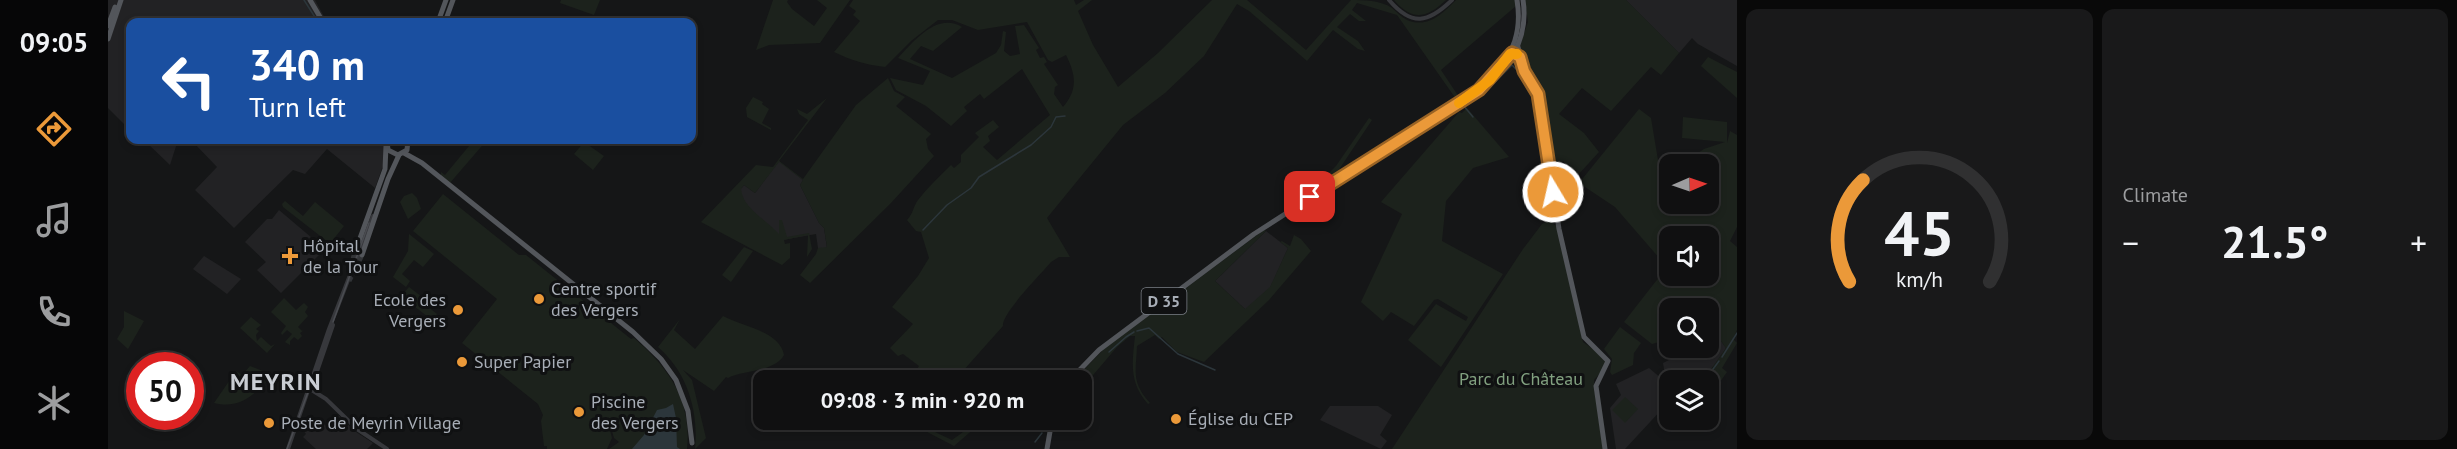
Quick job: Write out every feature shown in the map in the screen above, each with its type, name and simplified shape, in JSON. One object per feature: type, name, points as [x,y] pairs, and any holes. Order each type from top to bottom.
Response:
[{"type":"main road","points":[[108,26],[119,0]]},
{"type":"main road","points":[[108,39],[119,0]]},
{"type":"main road","points":[[310,0],[321,18]]},
{"type":"main road","points":[[439,18],[446,0]]},
{"type":"main road","points":[[446,18],[453,0]]},
{"type":"main road","name":"D 35","points":[[1078,370],[1104,346],[1254,234],[1497,77],[1514,56],[1518,31],[1517,0]]},
{"type":"main road","points":[[1523,0],[1524,21],[1514,56],[1538,94],[1553,192],[1574,294],[1587,337],[1611,360],[1611,366],[1601,379],[1599,387],[1606,449]]},
{"type":"main road","points":[[362,255],[385,169],[387,144]]},
{"type":"main road","points":[[388,144],[391,153],[402,154],[422,164],[633,332],[661,359],[676,380],[688,411],[691,446]]},
{"type":"main road","points":[[355,252],[376,203],[407,144]]},
{"type":"main road","points":[[409,144],[422,164]]},
{"type":"main road","points":[[1047,449],[1050,430]]},
{"type":"street","points":[[1389,0],[1403,14],[1417,19],[1436,14],[1452,0]]},
{"type":"street","points":[[288,449],[376,203]]},
{"type":"street","points":[[310,389],[326,399],[357,429],[387,449]]},
{"type":"shaded area","points":[[108,0],[315,0],[325,18],[126,18],[126,126],[108,108]]},
{"type":"shaded area","points":[[1626,0],[1737,0],[1737,66],[1698,44],[1692,38],[1679,53]]},
{"type":"shaded area","points":[[148,144],[177,144],[170,165]]},
{"type":"shaded area","points":[[195,144],[384,144],[384,163],[375,188],[327,149],[305,174],[293,170],[234,228],[195,190],[217,167]]},
{"type":"shaded area","points":[[779,161],[803,180],[800,185],[819,223],[824,228],[827,248],[818,248],[816,234],[782,240],[756,221],[737,193],[744,185],[755,193]]},
{"type":"shaded area","name":"Hôpital de la Tour","points":[[279,210],[325,249],[281,293],[257,270],[266,262],[245,242]]},
{"type":"shaded area","points":[[1266,231],[1288,248],[1270,288],[1246,310],[1215,281]]},
{"type":"shaded area","points":[[204,256],[241,279],[227,294],[193,269]]},
{"type":"shaded area","points":[[1719,338],[1726,348],[1711,370],[1664,370],[1663,363],[1673,358],[1719,358]]},
{"type":"shaded area","points":[[1649,368],[1659,376],[1659,412],[1625,449],[1616,449],[1610,408],[1621,395],[1616,384]]},
{"type":"shaded area","points":[[673,404],[677,447],[680,449],[632,449],[644,435],[657,410]]},
{"type":"shaded area","points":[[1330,406],[1378,406],[1392,415],[1380,435],[1387,441],[1381,449],[1320,420]]},
{"type":"shaded area","points":[[338,415],[356,432],[373,443],[367,449],[316,449],[303,437],[306,434],[303,430],[311,426],[318,418],[328,427]]},
{"type":"green space","points":[[561,0],[600,0],[594,15],[560,3]]},
{"type":"green space","points":[[773,0],[788,0],[792,9],[814,26],[827,8],[817,0],[850,0],[820,43],[769,45],[756,50]]},
{"type":"green space","points":[[853,0],[1074,0],[1076,5],[1084,0],[1092,0],[1078,11],[1093,45],[1118,87],[1158,53],[1212,0],[1247,0],[1306,50],[1351,0],[1382,3],[1405,19],[1415,22],[1434,18],[1456,0],[1515,0],[1516,6],[1441,70],[1459,97],[1456,99],[1397,15],[1357,3],[1352,10],[1366,21],[1359,21],[1350,14],[1337,27],[1358,41],[1365,51],[1358,49],[1333,30],[1307,61],[1249,11],[1237,4],[1204,56],[1165,93],[1123,125],[1047,218],[1070,257],[1059,257],[1051,262],[1008,313],[1003,326],[964,370],[918,370],[919,366],[903,354],[898,356],[890,348],[913,324],[892,307],[918,276],[929,258],[921,232],[916,231],[907,220],[918,200],[930,186],[951,165],[954,168],[961,162],[961,155],[979,137],[975,133],[993,120],[999,127],[988,136],[990,141],[983,147],[997,160],[1050,115],[1022,69],[984,99],[980,94],[964,107],[967,111],[951,126],[926,106],[896,90],[890,78],[923,85],[930,71],[898,58],[927,30],[944,23],[953,23],[962,27],[933,51],[921,46],[910,59],[952,78],[996,53],[1001,45],[1003,31],[1006,32],[1004,51],[1010,56],[1020,54],[1015,26],[1024,25],[1039,48],[1036,50],[1040,58],[1044,57],[1047,62],[1044,64],[1058,85],[1055,87],[1054,94],[1063,107],[1073,88],[1072,69],[1066,55],[1052,62],[1048,60],[1027,22],[978,30],[952,20],[938,20],[911,41],[885,67],[852,60],[834,52],[860,21],[853,15],[856,11],[849,6]]},
{"type":"green space","points":[[1394,0],[1446,0],[1433,11],[1420,15],[1407,12]]},
{"type":"green space","points":[[1525,0],[1626,0],[1679,53],[1661,75],[1651,67],[1611,111],[1582,88],[1559,114],[1584,133],[1599,152],[1578,175],[1563,161],[1552,173],[1538,84],[1522,59],[1520,45],[1528,22]]},
{"type":"green space","points":[[1708,57],[1737,72],[1737,98],[1701,66]]},
{"type":"green space","points":[[888,78],[894,91],[905,97],[896,106],[931,134],[926,139],[928,149],[934,156],[891,203],[810,283],[800,275],[818,248],[827,247],[824,228],[819,223],[800,185],[803,180],[779,162],[755,193],[744,185],[741,189],[743,196],[751,208],[779,234],[779,220],[782,220],[787,237],[809,233],[812,249],[807,257],[808,235],[784,240],[785,244],[790,243],[790,258],[782,265],[701,222],[756,165],[773,167],[808,120],[799,114],[797,109],[807,114],[827,98],[779,161],[803,179],[856,105]]},
{"type":"green space","points":[[753,97],[763,102],[762,104],[769,109],[762,123],[771,130],[747,117],[746,108]]},
{"type":"green space","points":[[1467,108],[1509,157],[1473,168],[1446,201],[1442,241],[1503,274],[1441,367],[1408,340],[1436,304],[1466,321],[1468,317],[1438,299],[1434,300],[1414,326],[1391,312],[1383,321],[1361,302],[1402,214],[1381,202],[1459,112],[1462,113]]},
{"type":"green space","points":[[1639,109],[1651,118],[1659,160],[1659,214],[1719,214],[1719,154],[1696,154],[1725,142],[1682,138],[1683,117],[1727,122],[1727,143],[1730,131],[1737,135],[1737,227],[1730,241],[1737,247],[1737,330],[1733,339],[1737,343],[1722,368],[1727,372],[1719,383],[1719,370],[1711,370],[1726,348],[1719,338],[1719,298],[1659,298],[1659,342],[1652,344],[1624,322],[1659,277],[1659,286],[1719,286],[1719,226],[1659,226],[1659,258],[1615,207],[1579,183]]},
{"type":"green space","points":[[1369,118],[1372,120],[1338,171],[1340,174],[1326,182],[1324,178],[1336,166]]},
{"type":"green space","points":[[471,144],[484,144],[449,184],[441,176],[441,172],[445,175]]},
{"type":"green space","points":[[582,144],[587,144],[604,156],[593,170],[574,154]]},
{"type":"green space","points":[[412,193],[417,198],[421,209],[408,219],[400,202],[404,196]]},
{"type":"green space","name":"Centre sportif des Vergers","points":[[443,194],[519,255],[526,255],[631,339],[634,338],[647,349],[676,387],[682,401],[688,432],[687,449],[609,449],[619,442],[614,438],[610,424],[605,425],[605,429],[610,430],[612,438],[607,449],[547,449],[547,446],[544,446],[541,421],[543,415],[538,404],[462,343],[497,299],[413,231]]},
{"type":"green space","points":[[285,201],[303,216],[315,202],[344,226],[332,241],[328,242],[283,207],[282,204]]},
{"type":"green space","name":"Parc du Château","points":[[1548,221],[1557,226],[1583,342],[1605,358],[1606,366],[1594,380],[1603,449],[1392,449],[1523,249],[1542,224]]},
{"type":"green space","points":[[1264,230],[1266,231],[1215,281],[1245,309],[1270,287],[1288,248],[1280,242],[1290,246],[1294,235],[1301,239],[1311,251],[1269,300],[1204,362],[1177,352],[1162,337],[1159,339],[1155,335],[1137,346],[1137,383],[1150,403],[1148,404],[1138,388],[1133,372],[1135,336],[1130,336],[1117,347],[1092,376],[1092,370],[1084,370],[1104,349]]},
{"type":"green space","points":[[409,234],[434,254],[423,267],[414,260],[402,274],[410,281],[406,287],[393,277],[408,251]]},
{"type":"green space","points":[[744,247],[753,251],[731,282],[722,275]]},
{"type":"green space","points":[[409,287],[430,303],[428,307],[437,314],[432,320],[401,296]]},
{"type":"green space","points":[[284,298],[296,310],[304,303],[308,307],[305,312],[308,316],[298,327],[304,330],[300,333],[302,336],[298,340],[294,337],[290,345],[285,342],[292,334],[287,330],[282,335],[286,326],[271,312]]},
{"type":"green space","points":[[124,311],[144,321],[128,349],[117,339],[124,327]]},
{"type":"green space","points":[[723,316],[768,335],[781,347],[784,355],[774,365],[726,377],[714,391],[683,370],[692,380],[706,438],[695,449],[695,421],[689,393],[677,368],[658,347],[680,319],[674,330],[695,349]]},
{"type":"green space","points":[[251,317],[261,325],[256,329],[259,331],[256,335],[257,341],[261,337],[271,346],[275,344],[267,353],[240,328]]},
{"type":"green space","points":[[1620,327],[1641,343],[1634,353],[1633,365],[1612,375],[1610,372],[1612,359],[1604,349]]},
{"type":"green space","points":[[250,366],[268,373],[269,379],[251,396],[238,403],[214,403],[236,371],[242,375]]},
{"type":"green space","points":[[1625,397],[1638,409],[1625,423],[1612,410]]},
{"type":"green space","points":[[923,430],[931,430],[952,440],[966,430],[972,430],[954,446]]},
{"type":"waterway","points":[[304,0],[315,18]]},
{"type":"waterway","points":[[1473,117],[1463,105],[1493,84],[1512,65],[1522,75]]},
{"type":"waterway","points":[[1524,78],[1531,87]]},
{"type":"waterway","points":[[1533,91],[1536,101]]},
{"type":"waterway","points":[[923,230],[947,205],[971,188],[979,177],[1031,145],[1051,127],[1056,117],[1065,116]]},
{"type":"waterway","points":[[1137,331],[1149,328],[1178,354],[1215,370]]},
{"type":"waterway","points":[[1109,352],[1134,332]]},
{"type":"waterway","points":[[1722,357],[1737,333]]},
{"type":"waterway","points":[[1712,370],[1719,361]]},
{"type":"waterway","points":[[1035,442],[1042,433]]},
{"type":"tunnel","points":[[349,274],[355,252]]},
{"type":"tunnel","points":[[349,281],[362,255]]},
{"type":"tram line","points":[[333,322],[369,223]]},
{"type":"tram line","points":[[287,449],[311,384]]},
{"type":"slow traffic","points":[[1459,103],[1490,80],[1510,54],[1517,54]]},
{"type":"place","name":"Hôpital de la Tour","points":[[290,256]]},
{"type":"place","name":"Centre sportif des Vergers","points":[[539,299]]},
{"type":"place","name":"Ecole des Vergers","points":[[458,310]]},
{"type":"place","name":"Super Papier","points":[[462,362]]},
{"type":"place","name":"Piscine des Vergers","points":[[579,412]]},
{"type":"place","name":"Église du CEP","points":[[1176,419]]},
{"type":"place","name":"Poste de Meyrin Village","points":[[269,423]]},
{"type":"district","name":"MEYRIN","points":[[276,382]]},
{"type":"route","points":[[1310,197],[1479,90],[1495,75],[1512,53],[1520,57],[1524,71],[1538,94],[1553,192]]}]
